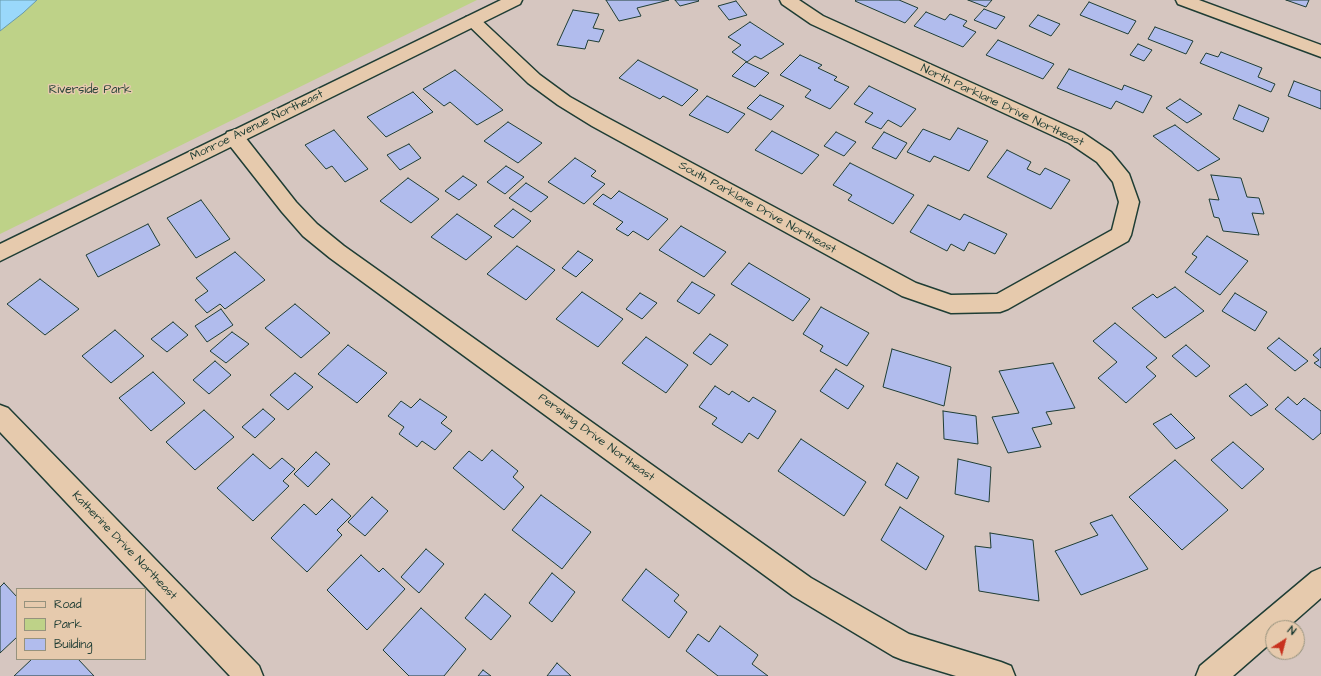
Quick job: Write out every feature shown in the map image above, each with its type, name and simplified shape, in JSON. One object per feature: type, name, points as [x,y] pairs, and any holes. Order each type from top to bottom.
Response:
[{"type":"street","name":"Monroe Avenue Northeast","points":[[0,253],[514,0]]},
{"type":"street","name":"North Parklane Drive Northeast","points":[[788,0],[817,20],[1076,138],[1104,157],[1122,179],[1129,202],[1121,235],[1067,266]]},
{"type":"street","points":[[1184,0],[1321,51]]},
{"type":"street","name":"South Parklane Drive Northeast","points":[[472,22],[534,79],[564,101],[605,125],[909,290],[951,304],[1000,303],[1067,266]]},
{"type":"street","name":"Pershing Drive Northeast","points":[[234,138],[289,207],[310,230],[337,252],[802,587],[903,646],[1001,676]]},
{"type":"street","name":"Katherine Drive Northeast","points":[[0,416],[249,676]]},
{"type":"street","points":[[1210,676],[1321,581]]},
{"type":"green space","name":"Riverside Park","points":[[0,0],[477,0],[0,234]]},
{"type":"water","points":[[0,0],[37,0],[0,31]]},
{"type":"building","points":[[606,0],[669,0],[637,8],[641,16],[619,21]]},
{"type":"building","points":[[675,0],[698,0],[699,1],[680,6]]},
{"type":"building","points":[[899,0],[918,8],[905,23],[855,1]]},
{"type":"building","points":[[968,0],[992,0],[986,7]]},
{"type":"building","points":[[1286,0],[1309,0],[1306,7]]},
{"type":"building","points":[[736,1],[747,15],[729,20],[718,6]]},
{"type":"building","points":[[1089,2],[1136,21],[1128,34],[1080,15]]},
{"type":"building","points":[[984,9],[1005,17],[996,29],[974,20]]},
{"type":"building","points":[[573,10],[599,14],[593,28],[604,30],[599,42],[588,40],[585,49],[557,45]]},
{"type":"building","points":[[926,12],[945,20],[950,14],[967,21],[963,26],[976,32],[963,47],[914,26]]},
{"type":"building","points":[[1038,15],[1060,24],[1051,36],[1029,26]]},
{"type":"building","points":[[750,22],[784,44],[761,59],[755,56],[747,62],[732,52],[741,45],[728,37]]},
{"type":"building","points":[[1155,27],[1193,41],[1186,54],[1148,39]]},
{"type":"building","points":[[998,40],[1054,64],[1043,79],[986,55]]},
{"type":"building","points":[[1138,44],[1152,50],[1144,61],[1130,55]]},
{"type":"building","points":[[1221,52],[1262,68],[1258,77],[1275,84],[1271,92],[1200,63],[1206,53],[1218,57]]},
{"type":"building","points":[[800,55],[822,65],[818,68],[837,77],[834,80],[849,87],[830,109],[805,97],[811,90],[780,75]]},
{"type":"building","points":[[638,60],[698,90],[682,106],[663,96],[660,99],[619,78]]},
{"type":"building","points":[[746,62],[769,73],[755,87],[732,76]]},
{"type":"building","points":[[1069,69],[1122,90],[1124,85],[1152,96],[1143,113],[1116,101],[1111,109],[1057,88]]},
{"type":"building","points":[[455,70],[503,110],[477,125],[450,102],[444,106],[423,89]]},
{"type":"building","points":[[1294,81],[1321,91],[1321,109],[1288,96]]},
{"type":"building","points":[[869,86],[916,109],[901,127],[888,120],[881,129],[865,122],[873,113],[854,104]]},
{"type":"building","points":[[413,92],[433,112],[386,137],[367,117]]},
{"type":"building","points":[[760,95],[784,106],[771,120],[747,108]]},
{"type":"building","points":[[707,96],[745,114],[728,133],[689,115]]},
{"type":"building","points":[[1180,99],[1202,114],[1187,123],[1166,108]]},
{"type":"building","points":[[1239,105],[1269,118],[1263,132],[1233,119]]},
{"type":"building","points":[[508,122],[542,143],[518,163],[484,141]]},
{"type":"building","points":[[1175,125],[1220,159],[1198,171],[1153,136]]},
{"type":"building","points":[[958,128],[988,141],[969,171],[934,156],[930,162],[907,152],[923,129],[950,140]]},
{"type":"building","points":[[334,130],[368,169],[345,182],[332,166],[326,169],[305,145]]},
{"type":"building","points":[[772,131],[819,155],[802,174],[755,150]]},
{"type":"building","points":[[836,132],[856,142],[844,156],[824,146]]},
{"type":"building","points":[[884,132],[907,143],[896,159],[872,148]]},
{"type":"building","points":[[409,144],[421,158],[400,170],[387,155]]},
{"type":"building","points":[[1007,150],[1031,162],[1027,169],[1040,175],[1045,168],[1070,180],[1051,209],[987,177]]},
{"type":"building","points":[[575,158],[596,171],[591,176],[605,184],[584,204],[548,182]]},
{"type":"building","points":[[850,163],[914,195],[893,224],[848,200],[852,195],[833,185]]},
{"type":"building","points":[[506,166],[524,177],[505,194],[487,182]]},
{"type":"building","points":[[1211,175],[1241,178],[1247,197],[1259,198],[1264,214],[1252,213],[1259,235],[1223,231],[1219,218],[1214,217],[1209,199],[1219,200]]},
{"type":"building","points":[[463,176],[477,185],[459,200],[445,191]]},
{"type":"building","points":[[408,178],[439,199],[411,223],[380,201]]},
{"type":"building","points":[[526,183],[548,197],[531,212],[509,198]]},
{"type":"building","points":[[619,191],[668,219],[648,240],[633,231],[628,236],[616,229],[623,222],[593,204],[603,194],[611,199]]},
{"type":"building","points":[[201,200],[230,239],[196,258],[167,218]]},
{"type":"building","points":[[928,205],[960,220],[964,214],[1007,234],[995,254],[969,242],[964,251],[951,244],[947,251],[910,232]]},
{"type":"building","points":[[513,209],[531,221],[513,238],[494,226]]},
{"type":"building","points":[[457,214],[492,237],[466,260],[431,237]]},
{"type":"building","points":[[148,224],[160,245],[98,277],[86,255]]},
{"type":"building","points":[[681,226],[726,252],[704,277],[659,250]]},
{"type":"building","points":[[1207,236],[1248,261],[1220,295],[1185,272],[1197,257],[1192,254]]},
{"type":"building","points":[[517,246],[555,270],[526,300],[487,274]]},
{"type":"building","points":[[578,251],[593,260],[576,277],[562,268]]},
{"type":"building","points":[[235,252],[265,280],[225,309],[220,304],[207,313],[195,300],[208,291],[196,278]]},
{"type":"building","points":[[749,263],[810,299],[793,321],[731,284]]},
{"type":"building","points":[[40,279],[79,309],[45,335],[7,304]]},
{"type":"building","points":[[692,282],[715,295],[699,314],[677,301]]},
{"type":"building","points":[[1175,287],[1204,311],[1165,338],[1132,308],[1153,294],[1157,298]]},
{"type":"building","points":[[582,292],[623,319],[598,347],[556,319]]},
{"type":"building","points":[[640,293],[657,303],[642,319],[626,309]]},
{"type":"building","points":[[1235,293],[1267,312],[1255,331],[1222,311]]},
{"type":"building","points":[[295,304],[330,333],[301,358],[265,328]]},
{"type":"building","points":[[821,307],[869,333],[847,366],[820,351],[823,346],[803,334]]},
{"type":"building","points":[[221,309],[233,325],[207,342],[195,326]]},
{"type":"building","points":[[173,322],[188,335],[167,352],[151,339]]},
{"type":"building","points":[[1115,323],[1157,358],[1146,367],[1156,376],[1126,403],[1098,378],[1117,362],[1093,341]]},
{"type":"building","points":[[115,330],[144,356],[111,383],[82,356]]},
{"type":"building","points":[[232,332],[249,344],[226,363],[210,351]]},
{"type":"building","points":[[710,334],[728,345],[711,365],[693,353]]},
{"type":"building","points":[[646,337],[688,365],[666,393],[622,363]]},
{"type":"building","points":[[1279,338],[1308,361],[1295,371],[1267,348]]},
{"type":"building","points":[[348,345],[387,373],[357,403],[318,374]]},
{"type":"building","points":[[1186,345],[1210,366],[1196,377],[1172,356]]},
{"type":"building","points":[[1321,348],[1321,368],[1314,363],[1319,360],[1313,355]]},
{"type":"building","points":[[892,349],[951,367],[944,406],[883,387]]},
{"type":"building","points":[[215,361],[231,375],[209,394],[193,380]]},
{"type":"building","points":[[1053,363],[1075,408],[1046,412],[1052,424],[1032,428],[1041,447],[1008,453],[992,417],[1019,413],[999,371]]},
{"type":"building","points":[[836,369],[864,386],[848,409],[820,391]]},
{"type":"building","points":[[153,372],[185,403],[151,431],[119,398]]},
{"type":"building","points":[[295,373],[313,387],[288,410],[270,395]]},
{"type":"building","points":[[1246,384],[1268,405],[1251,416],[1229,396]]},
{"type":"building","points":[[715,386],[729,395],[732,391],[749,402],[753,397],[776,411],[758,439],[749,433],[742,443],[712,424],[717,418],[699,407]]},
{"type":"building","points":[[1288,397],[1297,405],[1304,398],[1321,411],[1321,433],[1313,440],[1275,409]]},
{"type":"building","points":[[420,399],[447,417],[441,423],[452,431],[435,450],[422,441],[417,447],[399,434],[404,427],[388,416],[401,401],[411,408]]},
{"type":"building","points":[[263,409],[275,419],[255,438],[242,427]]},
{"type":"building","points":[[204,410],[234,437],[195,470],[166,442]]},
{"type":"building","points":[[943,411],[976,416],[978,444],[944,439]]},
{"type":"building","points":[[1171,414],[1195,438],[1176,449],[1153,424]]},
{"type":"building","points":[[801,439],[866,482],[844,516],[778,471]]},
{"type":"building","points":[[1233,442],[1264,469],[1242,489],[1211,460]]},
{"type":"building","points":[[492,450],[518,471],[513,477],[524,487],[504,510],[453,468],[469,451],[482,461]]},
{"type":"building","points":[[316,452],[330,464],[308,487],[294,474]]},
{"type":"building","points":[[253,454],[270,469],[282,458],[295,469],[283,481],[289,486],[253,521],[217,488]]},
{"type":"building","points":[[958,459],[991,467],[989,502],[955,494]]},
{"type":"building","points":[[1175,460],[1228,510],[1182,550],[1129,497]]},
{"type":"building","points":[[897,463],[919,477],[907,499],[885,485]]},
{"type":"building","points":[[541,495],[591,532],[562,569],[512,530]]},
{"type":"building","points":[[372,497],[388,511],[365,536],[348,522]]},
{"type":"building","points":[[332,499],[351,516],[337,530],[342,535],[307,572],[271,538],[304,504],[316,515]]},
{"type":"building","points":[[900,507],[944,536],[926,570],[881,540]]},
{"type":"building","points":[[1112,515],[1148,569],[1081,595],[1055,551],[1098,535],[1090,523]]},
{"type":"building","points":[[990,533],[1033,540],[1039,601],[979,591],[975,546],[991,548]]},
{"type":"building","points":[[426,549],[444,564],[419,593],[401,577]]},
{"type":"building","points":[[361,555],[379,572],[383,568],[405,589],[367,630],[327,590]]},
{"type":"building","points":[[646,569],[679,595],[674,601],[687,612],[669,638],[622,600]]},
{"type":"building","points":[[552,573],[575,592],[552,622],[529,603]]},
{"type":"building","points":[[4,583],[16,596],[16,638],[0,653],[0,587]]},
{"type":"building","points":[[485,594],[511,616],[491,640],[465,618]]},
{"type":"building","points":[[421,608],[466,649],[444,676],[409,676],[383,650]]},
{"type":"building","points":[[720,626],[758,655],[752,664],[768,676],[718,676],[686,651],[698,634],[709,642]]},
{"type":"building","points":[[31,660],[79,660],[94,676],[14,676]]},
{"type":"building","points":[[557,663],[571,676],[547,676]]},
{"type":"building","points":[[483,670],[491,676],[478,676]]}]
